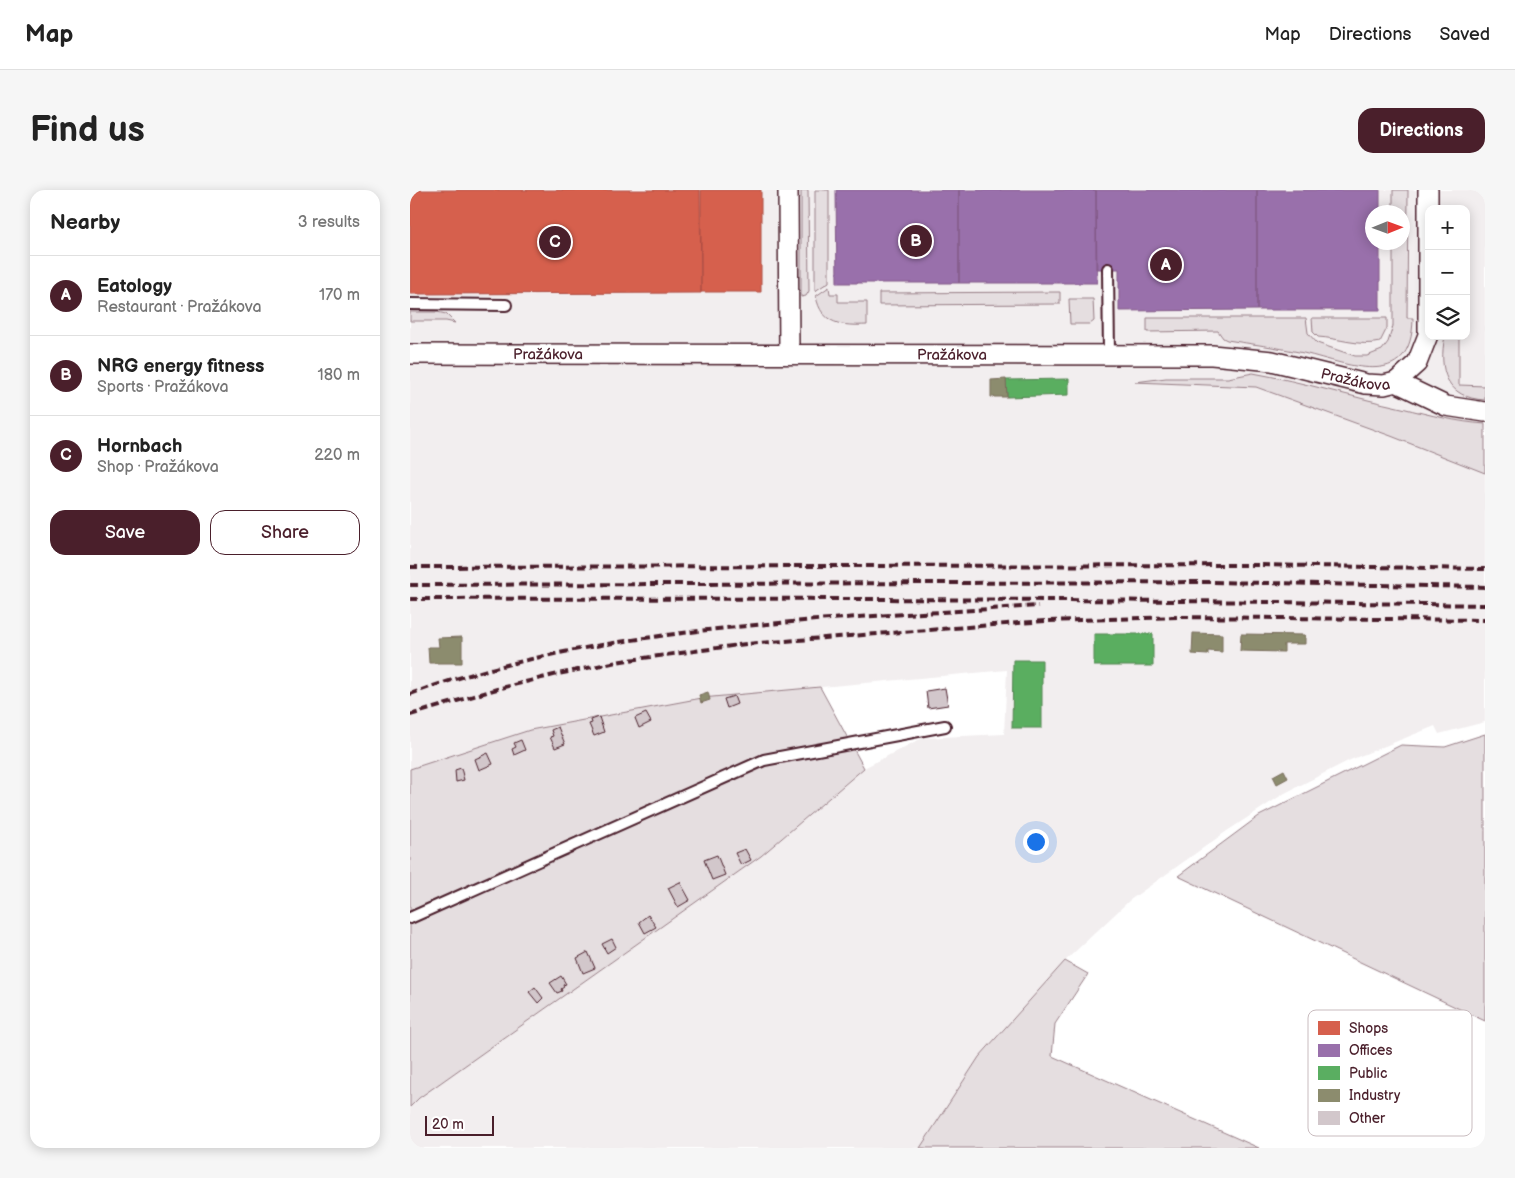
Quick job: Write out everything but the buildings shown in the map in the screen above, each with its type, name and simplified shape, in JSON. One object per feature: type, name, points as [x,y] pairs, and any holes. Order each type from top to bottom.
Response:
[{"type":"street","points":[[788,190],[789,354]]},
{"type":"street","points":[[1396,382],[1418,363],[1428,335],[1428,190]]},
{"type":"street","name":"Pražákova","points":[[410,354],[1212,355],[1272,361],[1366,384],[1384,385],[1396,382],[1446,406],[1485,412]]},
{"type":"lane","points":[[1108,269],[1109,354]]},
{"type":"lane","points":[[410,304],[506,305]]},
{"type":"lane","points":[[410,918],[764,760],[945,726]]},
{"type":"shaded area","points":[[410,190],[1485,190],[1485,722],[1439,734],[1435,726],[1350,760],[1285,793],[1227,831],[1130,900],[1065,961],[979,1057],[920,1148],[410,1148],[410,1107],[419,1098],[761,856],[864,768],[922,738],[1004,734],[1007,670],[702,698],[530,730],[410,769]]},
{"type":"shaded area","points":[[801,190],[808,190],[809,291],[806,296],[801,297]]},
{"type":"shaded area","points":[[815,190],[829,190],[829,282],[815,291]]},
{"type":"shaded area","points":[[1393,190],[1408,190],[1408,205],[1393,205]]},
{"type":"shaded area","points":[[1393,250],[1408,250],[1407,318],[1413,318],[1410,342],[1401,357],[1389,365],[1373,368],[1355,366],[1299,352],[1227,340],[1218,331],[1147,332],[1147,318],[1306,318],[1308,333],[1317,343],[1355,356],[1367,356],[1382,350],[1388,342],[1393,326]]},
{"type":"shaded area","points":[[829,287],[830,294],[838,294],[838,302],[867,302],[867,325],[850,325],[834,322],[823,313],[816,296]]},
{"type":"shaded area","points":[[1060,292],[1060,304],[879,305],[879,293]]},
{"type":"shaded area","points":[[1069,299],[1093,299],[1094,321],[1090,324],[1070,324]]},
{"type":"shaded area","points":[[410,312],[446,314],[455,323],[446,321],[410,321]]},
{"type":"shaded area","points":[[1312,318],[1387,318],[1387,328],[1380,342],[1357,343],[1318,337],[1313,332]]},
{"type":"shaded area","points":[[1444,340],[1459,340],[1459,385],[1485,386],[1485,400],[1461,394],[1453,388],[1444,371]]},
{"type":"shaded area","points":[[1253,373],[1433,416],[1485,424],[1485,473],[1391,436],[1256,387],[1135,382],[1166,378],[1228,378]]},
{"type":"shaded area","points":[[820,687],[864,768],[761,856],[419,1098],[410,1107],[410,769],[530,730],[702,698]]},
{"type":"shaded area","points":[[1485,734],[1485,1021],[1472,1015],[1472,1010],[1462,1010],[1178,876],[1259,816],[1401,745],[1445,747]]},
{"type":"shaded area","points":[[1065,961],[1088,974],[1055,1024],[1052,1056],[1259,1148],[920,1148],[979,1057]]},
{"type":"railway","points":[[410,567],[1257,565],[1485,569]]},
{"type":"railway","points":[[410,585],[1212,582],[1485,587]]},
{"type":"railway","points":[[410,599],[948,599],[1485,605]]},
{"type":"railway","points":[[410,694],[486,670],[563,652],[641,639],[800,621],[1038,606]]},
{"type":"railway","points":[[410,715],[497,689],[558,674],[622,661],[746,644],[1045,621],[1178,617],[1485,620]]},
{"type":"place","name":"NRG energy fitness","points":[[916,241]]},
{"type":"place","name":"Hornbach","points":[[555,242]]},
{"type":"place","name":"Eatology","points":[[1166,265]]}]
